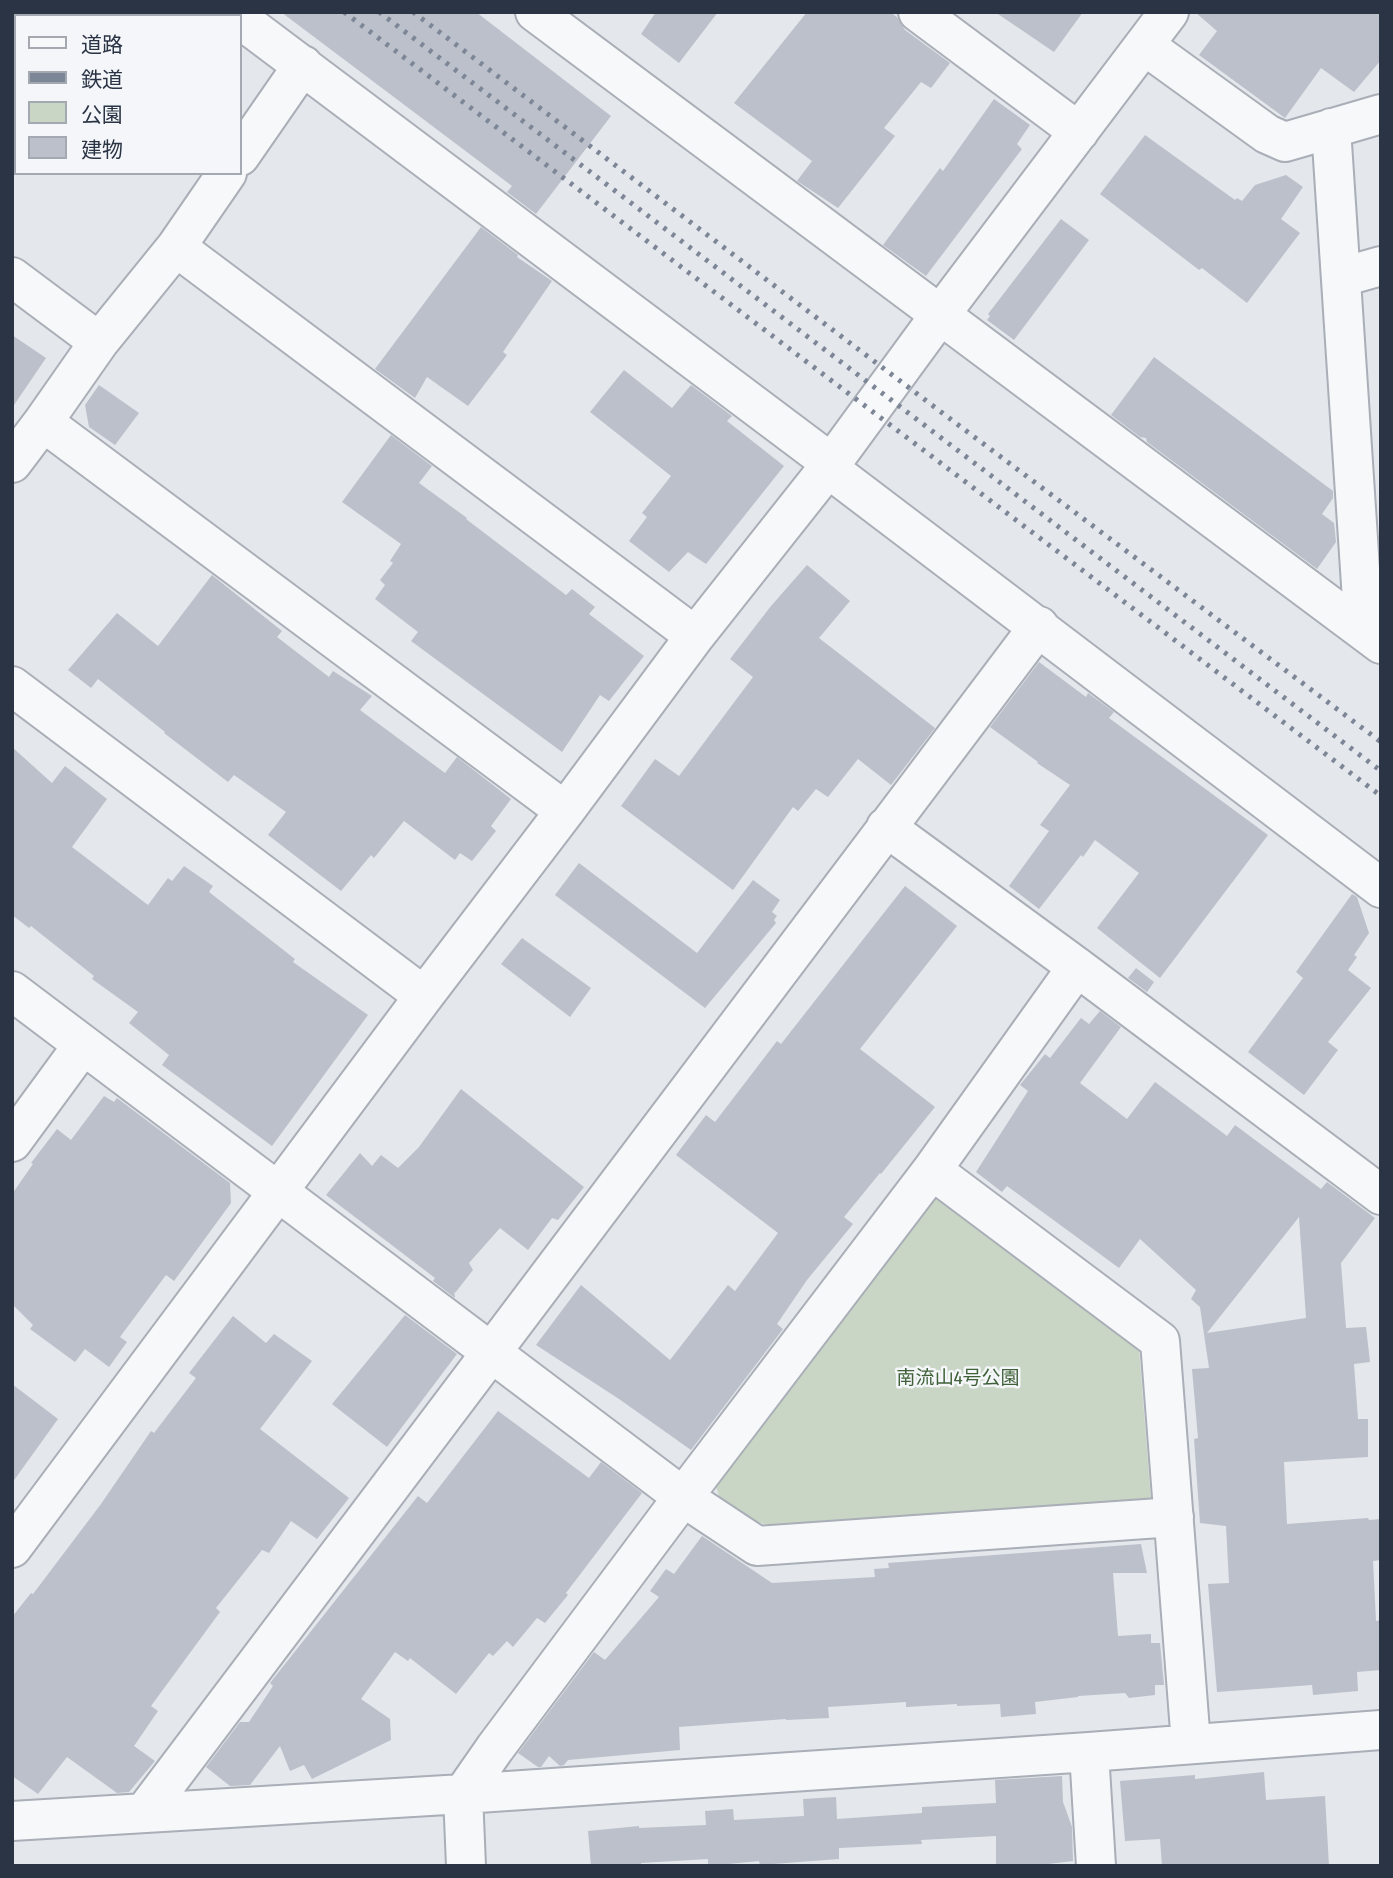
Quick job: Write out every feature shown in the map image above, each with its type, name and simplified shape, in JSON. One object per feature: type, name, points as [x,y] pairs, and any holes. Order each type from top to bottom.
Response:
[{"type":"street","points":[[535,12],[1372,637]]},
{"type":"street","points":[[918,12],[1079,132]]},
{"type":"street","points":[[12,1548],[695,636],[830,465],[1169,12]]},
{"type":"street","points":[[242,20],[830,465],[1381,888]]},
{"type":"street","points":[[1144,45],[1267,134],[1285,142],[1381,114]]},
{"type":"street","points":[[242,153],[303,65]]},
{"type":"street","points":[[1331,128],[1342,277],[1369,525],[1372,637]]},
{"type":"street","points":[[12,463],[99,342],[176,247],[226,175]]},
{"type":"street","points":[[176,247],[695,636]]},
{"type":"street","points":[[1342,277],[1381,266]]},
{"type":"street","points":[[12,277],[99,342]]},
{"type":"street","points":[[43,422],[565,811]]},
{"type":"street","points":[[144,1813],[1038,626]]},
{"type":"street","points":[[12,686],[424,996]]},
{"type":"street","points":[[886,828],[1381,1195]]},
{"type":"street","points":[[466,1866],[463,1794],[683,1497],[932,1170],[1077,967]]},
{"type":"street","points":[[12,991],[683,1497],[757,1546],[1174,1517]]},
{"type":"street","points":[[12,1142],[83,1045]]},
{"type":"street","points":[[932,1170],[1160,1341],[1191,1744]]},
{"type":"street","points":[[12,1821],[463,1794],[1381,1730]]},
{"type":"street","points":[[1089,1752],[1096,1866]]},
{"type":"green space","name":"南流山4号公園","points":[[933,1193],[1139,1349],[1151,1501],[768,1525],[725,1512],[713,1479]]},
{"type":"building","points":[[281,12],[476,12],[611,116],[536,214],[507,192],[512,186]]},
{"type":"building","points":[[656,12],[718,12],[679,63],[641,34]]},
{"type":"building","points":[[807,12],[890,12],[897,17],[905,30],[950,63],[931,88],[921,82],[884,128],[895,136],[838,208],[797,181],[812,161],[734,103]]},
{"type":"building","points":[[995,12],[1083,12],[1054,52]]},
{"type":"building","points":[[1195,12],[1381,12],[1381,60],[1354,92],[1321,68],[1285,118],[1199,55],[1217,31]]},
{"type":"building","points":[[994,99],[1030,125],[1017,144],[1022,149],[926,276],[883,245],[940,168],[943,171]]},
{"type":"building","points":[[1145,135],[1235,200],[1237,198],[1242,201],[1255,185],[1286,175],[1303,187],[1281,219],[1300,233],[1247,303],[1100,194]]},
{"type":"building","points":[[1061,219],[1089,240],[1014,340],[987,320],[990,316],[988,314]]},
{"type":"building","points":[[481,227],[552,281],[503,352],[507,355],[468,406],[427,377],[415,398],[375,369]]},
{"type":"building","points":[[12,335],[46,358],[12,408]]},
{"type":"building","points":[[1154,357],[1333,491],[1333,498],[1322,514],[1334,523],[1336,542],[1317,569],[1147,442],[1146,438],[1140,437],[1111,415]]},
{"type":"building","points":[[624,370],[672,408],[691,385],[732,416],[727,421],[784,466],[706,564],[688,552],[669,572],[629,541],[647,517],[642,513],[671,476],[590,412]]},
{"type":"building","points":[[99,385],[139,413],[115,445],[89,427],[85,405]]},
{"type":"building","points":[[391,435],[432,466],[419,483],[566,595],[572,589],[595,607],[589,614],[644,656],[609,701],[600,695],[562,752],[411,641],[418,632],[375,599],[385,585],[380,580],[393,563],[390,561],[401,544],[342,502]]},
{"type":"building","points":[[807,565],[850,601],[819,638],[935,728],[891,785],[858,759],[828,797],[816,789],[798,811],[793,807],[733,890],[621,806],[655,759],[679,776],[753,677],[730,659]]},
{"type":"building","points":[[212,575],[282,631],[277,637],[329,677],[333,671],[372,696],[360,710],[445,773],[457,757],[511,799],[491,826],[496,831],[472,861],[460,853],[455,860],[404,821],[374,858],[371,855],[341,891],[268,835],[286,812],[234,775],[228,782],[98,679],[91,688],[68,670],[117,613],[158,646]]},
{"type":"building","points":[[1039,662],[1086,697],[1088,693],[1114,712],[1109,718],[1268,835],[1160,978],[1097,928],[1139,873],[1095,840],[1039,909],[1009,886],[1049,831],[1040,825],[1070,785],[990,727]]},
{"type":"building","points":[[12,747],[52,783],[65,766],[107,799],[72,847],[148,905],[168,878],[172,881],[184,866],[213,886],[209,892],[295,959],[293,962],[368,1015],[272,1146],[162,1065],[169,1055],[129,1023],[138,1012],[92,979],[94,976],[31,926],[29,928],[12,915]]},
{"type":"building","points":[[579,863],[697,953],[753,880],[780,900],[772,912],[777,916],[774,920],[776,923],[705,1008],[555,895]]},
{"type":"building","points":[[905,886],[957,926],[860,1049],[935,1107],[844,1217],[853,1224],[807,1280],[777,1324],[783,1329],[691,1450],[536,1345],[581,1285],[670,1360],[728,1285],[735,1291],[778,1233],[676,1155],[706,1115],[715,1122],[777,1041],[781,1044]]},
{"type":"building","points":[[1352,894],[1357,897],[1369,933],[1354,955],[1357,957],[1348,970],[1371,988],[1328,1042],[1338,1050],[1304,1095],[1248,1052],[1303,978],[1296,972]]},
{"type":"building","points":[[522,938],[591,988],[570,1017],[501,964]]},
{"type":"building","points":[[1136,968],[1154,982],[1147,992],[1128,978]]},
{"type":"building","points":[[1100,1011],[1121,1027],[1080,1083],[1127,1119],[1155,1082],[1227,1136],[1235,1125],[1321,1189],[1327,1182],[1375,1218],[1341,1263],[1346,1328],[1366,1327],[1370,1362],[1354,1364],[1358,1419],[1368,1419],[1368,1457],[1284,1462],[1287,1524],[1381,1519],[1381,1560],[1373,1561],[1376,1621],[1381,1620],[1381,1670],[1357,1672],[1358,1691],[1313,1695],[1312,1685],[1217,1692],[1208,1584],[1229,1583],[1226,1526],[1200,1523],[1194,1439],[1198,1438],[1192,1369],[1209,1368],[1200,1307],[1191,1299],[1196,1290],[1140,1239],[1119,1268],[1007,1186],[1002,1192],[976,1172],[1028,1091],[1020,1085],[1045,1054],[1050,1058],[1081,1018],[1089,1024]],"holes":[[[1299,1217],[1306,1318],[1207,1333]]]},
{"type":"building","points":[[461,1089],[584,1187],[558,1220],[552,1218],[528,1250],[500,1228],[469,1263],[473,1270],[455,1293],[454,1291],[455,1298],[433,1281],[435,1278],[326,1195],[360,1153],[372,1166],[381,1155],[398,1168],[419,1147]]},
{"type":"building","points":[[104,1096],[114,1102],[117,1098],[230,1183],[231,1203],[174,1281],[166,1275],[120,1337],[127,1342],[109,1367],[85,1349],[75,1362],[30,1329],[33,1325],[12,1304],[12,1194],[57,1129],[71,1140]]},
{"type":"building","points":[[405,1315],[457,1354],[387,1447],[332,1404]]},
{"type":"building","points":[[233,1316],[266,1343],[274,1334],[312,1361],[260,1429],[349,1498],[317,1539],[291,1521],[269,1553],[262,1550],[216,1608],[220,1612],[151,1706],[158,1711],[134,1746],[155,1761],[129,1792],[117,1793],[67,1757],[38,1794],[12,1776],[12,1617],[31,1593],[33,1594],[101,1504],[151,1431],[154,1433],[196,1378],[189,1373]]},
{"type":"building","points":[[12,1384],[58,1419],[12,1483]]},
{"type":"building","points":[[498,1411],[589,1478],[601,1462],[642,1493],[545,1623],[537,1618],[513,1647],[507,1641],[493,1656],[489,1653],[456,1694],[410,1658],[408,1661],[395,1652],[361,1699],[390,1719],[391,1740],[312,1779],[304,1765],[290,1771],[280,1746],[250,1785],[230,1786],[206,1767],[240,1722],[249,1722],[273,1686],[270,1683],[418,1496],[427,1503]]},
{"type":"building","points":[[702,1536],[772,1583],[875,1577],[874,1569],[889,1568],[888,1563],[1141,1544],[1147,1573],[1113,1573],[1118,1636],[1151,1634],[1151,1643],[1160,1643],[1164,1685],[1155,1685],[1155,1695],[1129,1698],[1125,1693],[1035,1702],[1036,1714],[1001,1717],[1000,1704],[906,1707],[906,1702],[828,1707],[829,1718],[679,1727],[680,1750],[568,1760],[560,1766],[549,1756],[541,1767],[538,1767],[518,1753],[594,1652],[605,1660],[659,1597],[650,1591],[666,1569],[674,1574]]},
{"type":"building","points":[[1264,1772],[1266,1800],[1325,1796],[1329,1866],[1162,1866],[1160,1839],[1125,1841],[1120,1781],[1195,1775],[1195,1779]]},
{"type":"building","points":[[1062,1776],[1063,1802],[1072,1827],[1073,1861],[996,1864],[996,1836],[921,1840],[922,1844],[839,1848],[839,1859],[760,1865],[759,1861],[708,1866],[708,1859],[641,1863],[641,1866],[591,1866],[588,1831],[639,1826],[706,1825],[705,1811],[733,1809],[734,1820],[804,1816],[803,1799],[836,1797],[837,1819],[922,1813],[922,1807],[996,1803],[995,1780]]},
{"type":"railway","points":[[344,12],[1381,796]]},
{"type":"railway","points":[[379,12],[1381,771]]},
{"type":"railway","points":[[413,12],[1381,742]]}]
